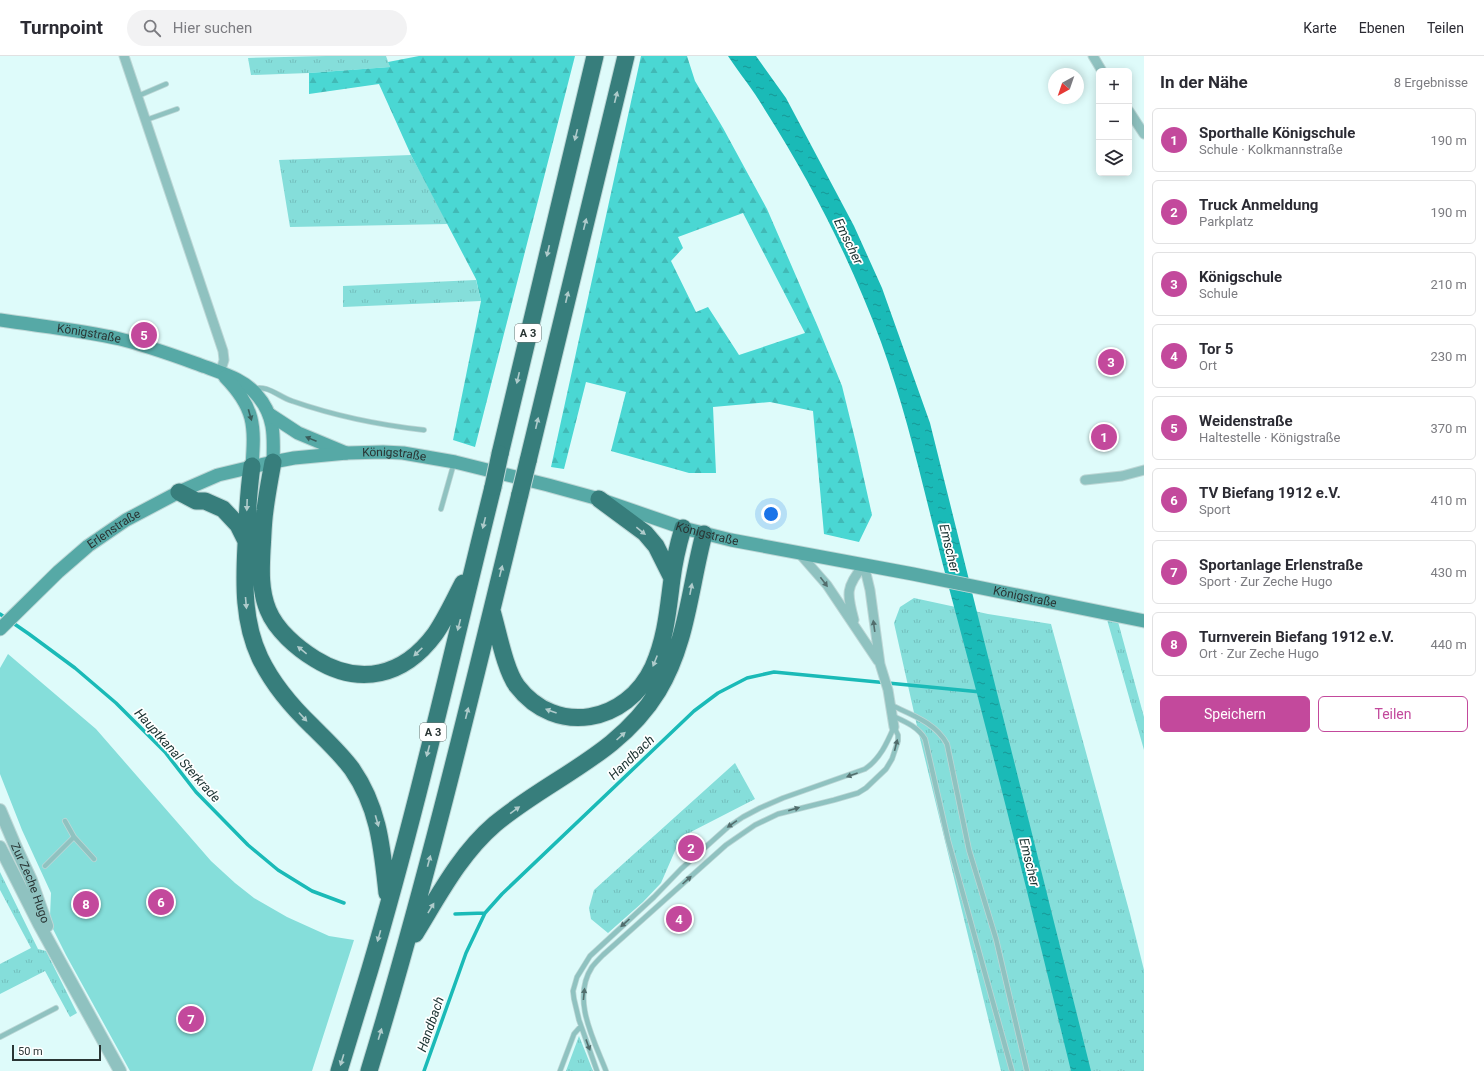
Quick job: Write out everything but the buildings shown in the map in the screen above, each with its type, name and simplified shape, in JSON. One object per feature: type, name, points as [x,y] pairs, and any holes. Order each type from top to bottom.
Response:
[{"type":"highway","name":"A 3","points":[[339,1071],[389,903],[434,731],[595,56]]},
{"type":"highway","name":"A 3","points":[[369,1071],[404,953],[460,742],[626,56]]},
{"type":"highway","points":[[273,462],[265,510],[261,570],[262,591],[268,610],[278,627],[306,654],[322,663],[347,673],[359,675],[387,671],[409,660],[420,651],[435,633],[475,560]]},
{"type":"highway","points":[[252,466],[247,497],[246,600],[247,615],[254,643],[274,683],[295,709],[341,755],[352,769],[366,793],[379,829],[389,903]]},
{"type":"highway","points":[[179,492],[196,500],[206,501],[223,509],[238,525],[246,542]]},
{"type":"highway","points":[[599,499],[645,533],[656,546],[672,578]]},
{"type":"highway","points":[[492,609],[509,671],[516,684],[526,696],[543,708],[561,715],[590,717],[606,712],[624,704],[639,690],[657,657],[663,638],[669,608],[677,548],[683,528]]},
{"type":"highway","points":[[404,953],[448,879],[473,846],[512,811],[611,745],[637,721],[648,707],[663,682],[675,655],[683,627],[697,559],[704,534]]},
{"type":"main road","name":"Königstraße","points":[[0,320],[118,339],[147,346],[220,373],[247,393],[260,399],[269,414],[273,426],[273,462]]},
{"type":"main road","name":"Königstraße","points":[[247,393],[248,410],[254,431],[252,466],[294,458],[347,453],[403,453],[455,462],[599,499],[704,534],[913,574],[1144,621]]},
{"type":"main road","points":[[269,414],[298,434],[347,453]]},
{"type":"main road","name":"Erlenstraße","points":[[0,629],[58,572],[92,543],[126,520],[179,492],[218,475],[252,466]]},
{"type":"street","points":[[124,56],[223,351],[224,360],[220,373]]},
{"type":"street","points":[[1092,56],[1100,68]]},
{"type":"street","points":[[1132,116],[1144,134]]},
{"type":"street","points":[[1085,480],[1122,476],[1144,470]]},
{"type":"street","points":[[799,553],[820,577],[857,628],[865,643],[880,664]]},
{"type":"street","points":[[857,628],[848,599],[848,592],[853,580],[864,565]]},
{"type":"street","points":[[864,565],[870,590],[880,664],[888,690],[894,727]]},
{"type":"street","name":"Zur Zeche Hugo","points":[[0,810],[31,880],[58,958]]},
{"type":"street","name":"Zur Zeche Hugo","points":[[0,847],[34,915],[120,1071]]},
{"type":"lane","points":[[138,96],[166,84]]},
{"type":"lane","points":[[146,120],[177,109]]},
{"type":"lane","points":[[247,393],[260,387],[272,391],[285,399],[345,417],[394,427],[424,430]]},
{"type":"lane","points":[[441,509],[455,462]]},
{"type":"lane","points":[[891,705],[933,727],[939,732],[947,744],[969,850],[996,939],[1027,1071]]},
{"type":"lane","points":[[893,716],[914,727],[925,739],[948,840],[1012,1071]]},
{"type":"lane","points":[[598,1071],[581,1026],[574,999],[577,977],[590,956],[654,897],[681,869],[728,827],[760,808],[865,769],[873,764],[884,748],[894,727]]},
{"type":"lane","points":[[606,1071],[585,1014],[583,1004],[586,983],[592,968],[597,962],[726,845],[755,825],[778,814],[834,800],[866,788],[886,769],[892,759],[898,741],[898,734],[894,727]]},
{"type":"lane","points":[[66,821],[74,837],[94,859]]},
{"type":"lane","points":[[45,866],[74,837]]},
{"type":"lane","points":[[0,1037],[56,1008]]},
{"type":"lane","points":[[560,1071],[574,1034],[581,1026]]},
{"type":"green space","points":[[386,56],[390,67],[309,73],[251,75],[248,58]]},
{"type":"green space","points":[[419,56],[575,56],[475,447],[453,440],[481,301],[476,279],[411,155],[379,84],[309,94],[309,73],[390,67],[388,62]]},
{"type":"green space","points":[[641,56],[687,56],[695,81],[723,128],[767,209],[842,386],[872,515],[859,542],[824,534],[813,411],[770,402],[713,407],[716,473],[689,473],[611,451],[626,392],[586,382],[564,469],[551,467]],"holes":[[[743,213],[805,333],[739,355],[708,307],[696,312],[671,261],[683,248],[678,237]]]},
{"type":"green space","points":[[411,155],[448,224],[290,227],[279,160]]},
{"type":"green space","points":[[476,280],[481,301],[343,307],[343,286]]},
{"type":"green space","points":[[914,598],[988,614],[1051,624],[1144,970],[1144,1071],[1001,1071],[917,726],[894,623],[900,607]]},
{"type":"green space","points":[[1106,616],[1117,618],[1144,717],[1144,750]]},
{"type":"green space","points":[[8,654],[96,729],[211,861],[235,883],[254,898],[287,917],[329,936],[354,940],[312,1071],[130,1071],[53,929],[50,916],[51,893],[22,830],[0,774],[0,668]]},
{"type":"green space","points":[[735,763],[755,799],[681,837],[661,883],[643,902],[608,933],[591,919],[589,908],[594,890]]},
{"type":"green space","points":[[0,872],[38,949],[46,951],[77,1013],[70,1017],[45,971],[0,994],[0,964],[31,948],[0,890]]},
{"type":"green space","points":[[579,1036],[593,1071],[566,1071]]},
{"type":"water","name":"Emscher","points":[[728,56],[756,56],[786,98],[854,226],[882,288],[930,423],[1091,1071],[1071,1071],[999,778],[944,570],[920,472],[902,406],[881,342],[857,282],[814,194],[761,103]]},
{"type":"waterway","name":"Hauptkanal Sterkrade","points":[[0,614],[75,668],[116,703],[165,752],[196,792],[248,845],[278,870],[312,891],[344,903]]},
{"type":"waterway","name":"Handbach","points":[[424,1071],[466,953],[485,913],[502,894],[694,711],[718,693],[747,678],[774,672],[981,692]]},
{"type":"waterway","name":"Hauptkanal Sterkrade","points":[[455,914],[485,913]]},
{"type":"place","name":"Weidenstraße","points":[[144,335]]},
{"type":"place","name":"Königschule","points":[[1111,362]]},
{"type":"place","name":"Sporthalle Königschule","points":[[1104,437]]},
{"type":"place","name":"Truck Anmeldung","points":[[691,848]]},
{"type":"place","name":"TV Biefang 1912 e.V.","points":[[161,902]]},
{"type":"place","name":"Turnverein Biefang 1912 e.V.","points":[[86,904]]},
{"type":"place","name":"Tor 5","points":[[679,919]]},
{"type":"place","name":"Sportanlage Erlenstraße","points":[[191,1019]]}]
